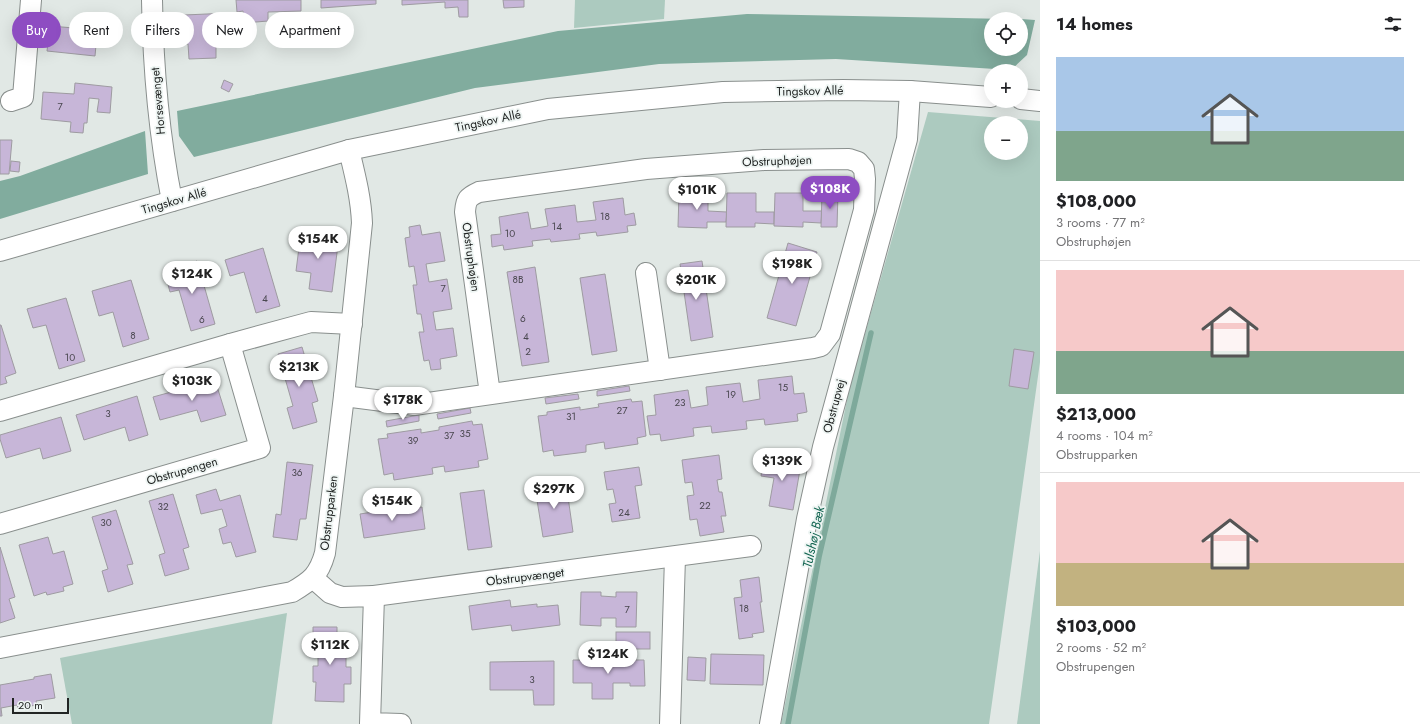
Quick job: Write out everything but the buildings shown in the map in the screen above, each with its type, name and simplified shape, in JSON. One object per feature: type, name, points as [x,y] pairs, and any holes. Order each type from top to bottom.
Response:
[{"type":"street","points":[[10,101],[22,97],[31,0]]},
{"type":"street","name":"Horsevænget","points":[[152,0],[158,104],[165,166],[172,201]]},
{"type":"street","name":"Tingskov Allé","points":[[0,250],[350,150],[548,109],[723,92],[843,90],[910,91],[984,96]]},
{"type":"street","name":"Obstrupvej","points":[[770,724],[807,519],[823,447],[907,139],[910,91]]},
{"type":"street","points":[[1028,100],[1040,101]]},
{"type":"street","name":"Obstrupparken","points":[[0,648],[292,592],[313,578],[322,563],[324,553],[344,396],[362,223],[359,190],[350,150]]},
{"type":"street","name":"Obstruphøjen","points":[[344,396],[414,405],[660,370],[821,346],[830,334],[864,210],[864,169],[858,162],[849,159],[764,160],[646,169],[479,192],[469,197],[465,212],[490,394]]},
{"type":"street","points":[[646,272],[660,370]]},
{"type":"street","points":[[0,411],[311,322],[352,324]]},
{"type":"street","name":"Obstrupengen","points":[[0,524],[260,448],[230,344]]},
{"type":"street","name":"Obstrupvænget","points":[[313,578],[330,593],[342,597],[374,596],[751,546]]},
{"type":"street","points":[[670,724],[675,557]]},
{"type":"street","points":[[374,596],[370,722],[402,724]]},
{"type":"green space","points":[[575,0],[665,0],[664,19],[574,28]]},
{"type":"green space","points":[[747,14],[984,19],[984,56],[1026,56],[1017,64],[984,64],[984,68],[836,59],[659,64],[475,88],[194,157],[179,136],[177,111],[558,31]]},
{"type":"green space","points":[[1028,20],[1035,20],[1028,51]]},
{"type":"green space","points":[[928,112],[984,116],[984,160],[1028,160],[1028,120],[1040,121],[1040,362],[989,724],[781,724],[849,390]]},
{"type":"green space","points":[[145,131],[148,174],[0,219],[0,181],[20,176]]},
{"type":"green space","points":[[1040,551],[1040,724],[1017,724]]},
{"type":"green space","points":[[287,613],[272,724],[72,724],[60,658]]},
{"type":"waterway","name":"Tulshøj Bæk","points":[[788,724],[819,557],[871,333]]}]
